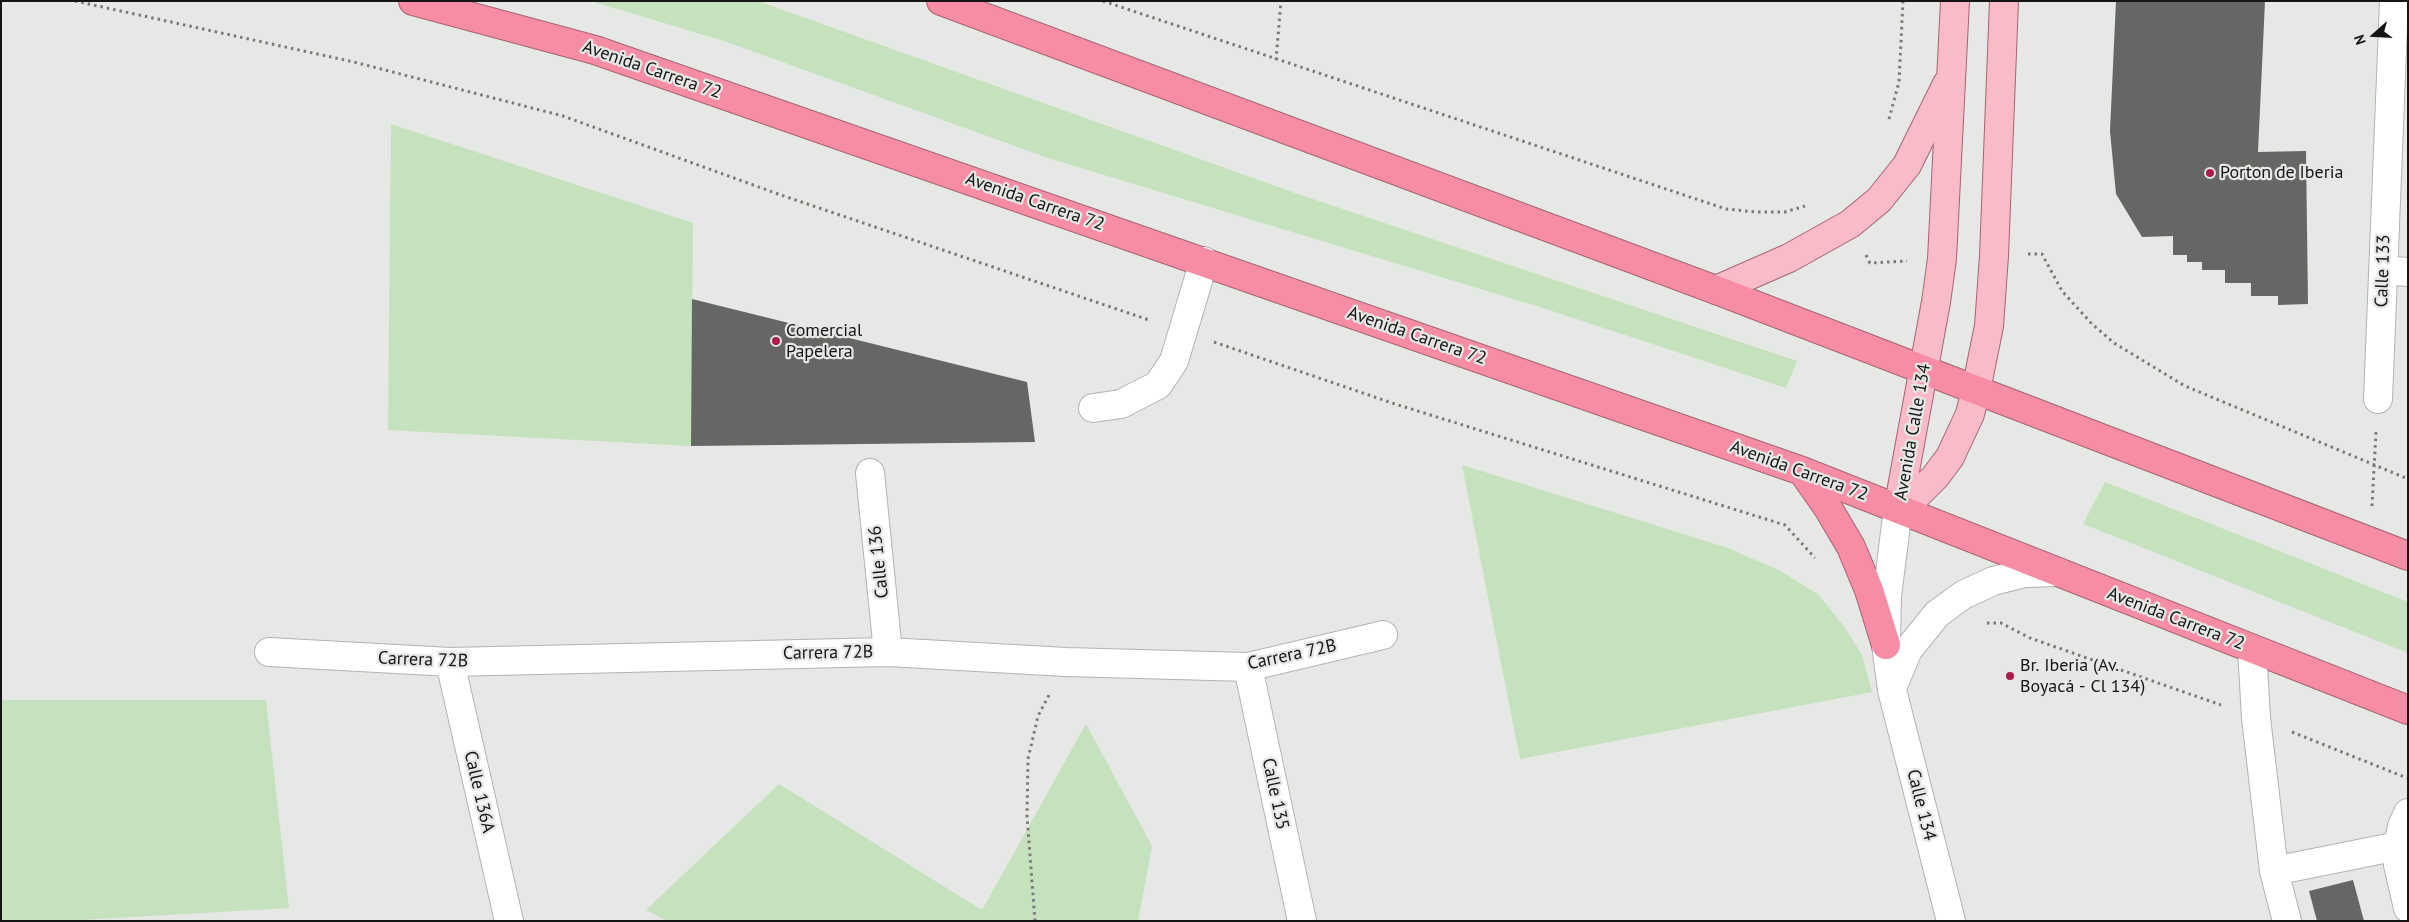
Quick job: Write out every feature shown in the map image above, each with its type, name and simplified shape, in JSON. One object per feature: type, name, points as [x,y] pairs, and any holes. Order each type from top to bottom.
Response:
[{"type":"highway","name":"Avenida Carrera 72","points":[[413,1],[595,50],[1802,471],[2408,710]]},
{"type":"highway","points":[[941,1],[1716,290],[2408,556]]},
{"type":"highway","points":[[1802,471],[1828,508],[1851,547],[1869,590],[1886,645]]},
{"type":"main road","name":"Avenida Calle 134","points":[[1898,509],[1924,370],[1942,259],[1955,1]]},
{"type":"main road","name":"Avenida Calle 134","points":[[1898,509],[1924,489],[1950,457],[1970,414],[1976,390],[1989,326],[1994,256],[2004,1]]},
{"type":"main road","points":[[1716,290],[1789,258],[1841,229],[1879,200],[1907,166],[1952,74]]},
{"type":"street","name":"Calle 133","points":[[2378,399],[2396,271],[2394,1]]},
{"type":"street","points":[[1093,408],[1121,404],[1158,386],[1174,361],[1204,261]]},
{"type":"street","name":"Calle 136","points":[[870,473],[888,652]]},
{"type":"street","name":"Calle 134","points":[[1898,509],[1887,596],[1886,645],[1892,690],[1951,921]]},
{"type":"street","points":[[1892,690],[1908,650],[1937,614],[1963,595],[1992,581],[2025,573],[2058,572]]},
{"type":"street","name":"Carrera 72B","points":[[270,652],[450,662],[888,652],[1066,662],[1248,667],[1383,635]]},
{"type":"street","points":[[2252,649],[2256,718],[2274,871],[2287,921]]},
{"type":"street","name":"Calle 136A","points":[[450,662],[509,921]]},
{"type":"street","name":"Calle 135","points":[[1248,667],[1302,921]]},
{"type":"street","points":[[2408,813],[2402,826],[2398,846],[2398,865],[2408,908]]},
{"type":"street","points":[[2274,871],[2398,846]]},
{"type":"path","points":[[76,1],[354,62],[563,116],[778,194],[1395,404],[1785,525],[1818,562]]},
{"type":"path","points":[[1103,1],[1726,209],[1784,212],[1810,205]]},
{"type":"path","points":[[1276,60],[1280,1]]},
{"type":"path","points":[[1888,123],[1899,82],[1903,1]]},
{"type":"path","points":[[2042,254],[2062,291],[2092,324],[2114,343],[2185,386],[2408,479]]},
{"type":"path","points":[[2370,542],[2378,399]]},
{"type":"path","points":[[1981,624],[2001,623],[2030,638],[2256,718],[2408,778]]},
{"type":"path","points":[[1036,921],[1027,816],[1028,760],[1038,716],[1066,662]]},
{"type":"green space","points":[[591,1],[758,1],[1295,193],[1797,361],[1786,388],[1540,307],[1048,158],[727,42]]},
{"type":"green space","points":[[391,124],[693,223],[691,446],[388,430]]},
{"type":"green space","points":[[1462,465],[1725,547],[1779,570],[1819,595],[1845,628],[1862,655],[1872,692],[1520,759]]},
{"type":"green space","points":[[2105,482],[2408,602],[2408,653],[2083,524]]},
{"type":"green space","points":[[1,700],[266,700],[289,908],[63,921],[1,921]]},
{"type":"green space","points":[[1086,724],[1152,846],[1138,921],[667,921],[646,910],[779,784],[982,910]]},
{"type":"building","name":"Porton de Iberia","points":[[2116,1],[2265,1],[2258,152],[2306,151],[2308,304],[2278,305],[2278,296],[2251,296],[2251,283],[2225,283],[2225,270],[2202,270],[2202,262],[2187,262],[2187,255],[2173,255],[2173,236],[2142,237],[2116,194],[2110,131]]},
{"type":"building","name":"Comercial Papelera","points":[[692,299],[1027,382],[1035,442],[691,446]]},
{"type":"building","points":[[2353,880],[2364,921],[2317,921],[2309,891]]},
{"type":"place","name":"Porton de Iberia","points":[[2210,173]]},
{"type":"place","name":"Comercial Papelera","points":[[776,341]]},
{"type":"place","name":"Br. Iberia (Av. Boyacá - Cl 134)","points":[[2010,676]]}]
